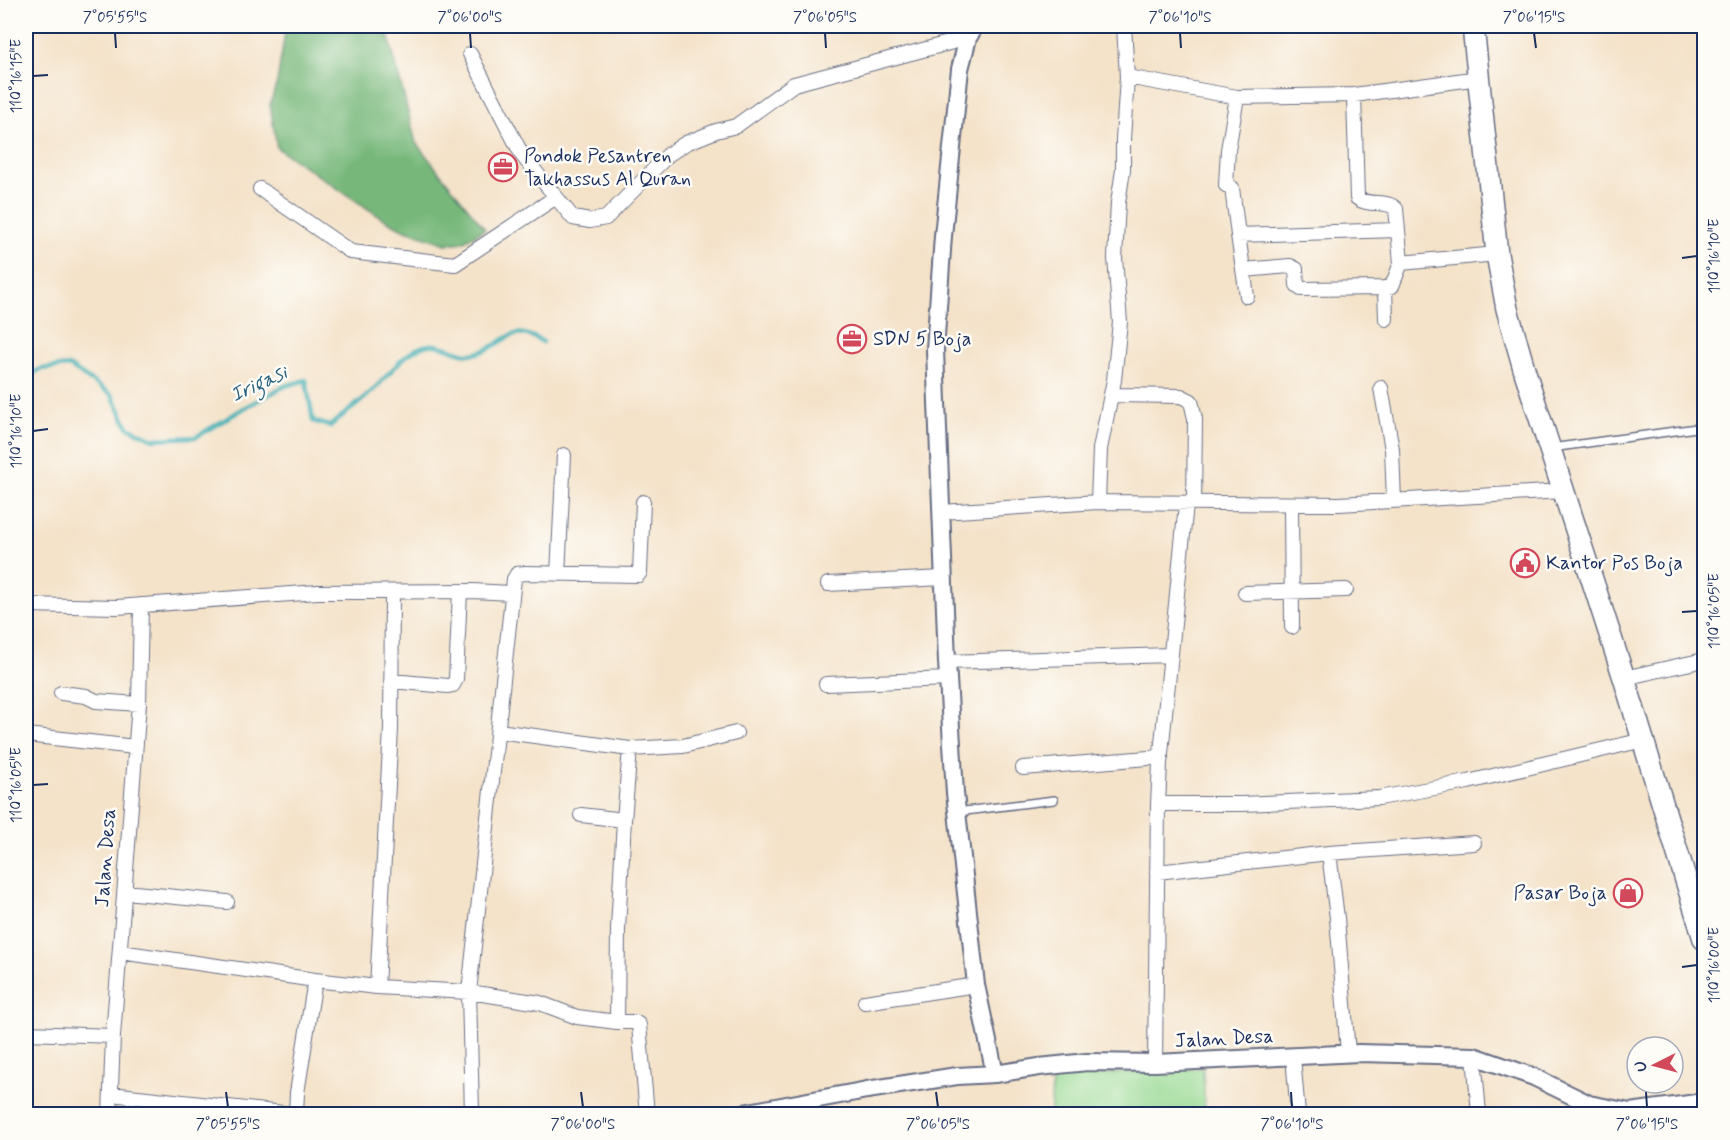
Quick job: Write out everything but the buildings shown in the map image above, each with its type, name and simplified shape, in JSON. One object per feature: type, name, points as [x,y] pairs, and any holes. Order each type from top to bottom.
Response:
[{"type":"main road","points":[[1473,26],[1497,254],[1507,309],[1704,934]]},
{"type":"street","points":[[1098,502],[1100,449],[1111,395],[1120,322],[1115,258],[1118,203],[1123,170],[1127,77],[1124,26]]},
{"type":"street","points":[[470,54],[522,155],[573,218],[590,221],[606,218],[669,154],[686,143],[736,126],[794,84],[972,32]]},
{"type":"street","points":[[972,32],[960,69],[935,351],[947,671],[957,812],[976,985],[995,1074]]},
{"type":"street","points":[[1127,77],[1237,98],[1354,95],[1479,78]]},
{"type":"street","points":[[1243,270],[1290,266],[1296,269],[1297,285],[1301,288],[1385,288],[1392,286],[1401,263],[1395,206],[1364,202],[1357,198],[1354,95]]},
{"type":"street","points":[[1237,98],[1228,150],[1226,185],[1232,188],[1247,296]]},
{"type":"street","points":[[260,189],[351,252],[455,264],[556,197]]},
{"type":"street","points":[[1238,235],[1398,230]]},
{"type":"street","points":[[1401,263],[1497,254]]},
{"type":"street","points":[[1385,288],[1386,319]]},
{"type":"street","points":[[1381,388],[1392,449],[1394,501]]},
{"type":"street","points":[[1111,395],[1181,396],[1191,401],[1195,419],[1190,504],[1171,655],[1158,804],[1155,1063]]},
{"type":"street","points":[[558,574],[564,455]]},
{"type":"street","points":[[941,513],[1098,502],[1339,504],[1563,491]]},
{"type":"street","points":[[472,1114],[469,992],[514,579],[517,574],[638,575],[643,502]]},
{"type":"street","points":[[1292,504],[1292,627]]},
{"type":"street","points":[[828,584],[943,578]]},
{"type":"street","points":[[1245,593],[1346,590]]},
{"type":"street","points":[[391,681],[453,685],[456,679],[460,591]]},
{"type":"street","points":[[26,605],[117,607],[318,592],[511,593]]},
{"type":"street","points":[[377,987],[391,729],[392,592]]},
{"type":"street","name":"Jalan Desa","points":[[110,1114],[113,1036],[139,704],[141,605]]},
{"type":"street","points":[[826,684],[947,671],[1171,655]]},
{"type":"street","points":[[1624,678],[1704,660]]},
{"type":"street","points":[[61,693],[86,696],[96,701],[139,704]]},
{"type":"street","points":[[498,730],[630,749],[683,746],[736,733]]},
{"type":"street","points":[[26,735],[135,747]]},
{"type":"street","points":[[1158,804],[1242,804],[1379,798],[1468,782],[1643,740]]},
{"type":"street","points":[[617,1022],[618,929],[630,749]]},
{"type":"street","points":[[1023,768],[1161,757]]},
{"type":"street","points":[[581,815],[624,820]]},
{"type":"street","points":[[1157,872],[1329,853],[1474,843]]},
{"type":"street","points":[[1329,853],[1337,918],[1348,1053]]},
{"type":"street","points":[[125,892],[227,902]]},
{"type":"street","points":[[120,952],[315,980],[377,987],[469,992],[540,1003],[577,1017],[635,1022],[639,1025],[647,1114]]},
{"type":"street","points":[[111,1094],[294,1114],[315,980]]},
{"type":"street","points":[[866,1002],[976,985]]},
{"type":"street","points":[[26,1033],[113,1036]]},
{"type":"street","name":"Jalan Desa","points":[[738,1114],[889,1086],[957,1076],[995,1074],[1039,1066],[1087,1062],[1155,1063],[1348,1053],[1474,1056],[1534,1077],[1589,1104],[1630,1112],[1704,1102]]},
{"type":"street","points":[[1474,1056],[1479,1114]]},
{"type":"street","points":[[1293,1057],[1298,1114]]},
{"type":"lane","points":[[1549,448],[1704,428]]},
{"type":"lane","points":[[957,812],[1054,800]]},
{"type":"green space","points":[[286,26],[386,26],[416,143],[485,229],[463,242],[446,244],[403,229],[382,218],[277,148],[270,104],[277,82]]},
{"type":"green space","points":[[1203,1068],[1205,1114],[1051,1114],[1052,1077]]},
{"type":"waterway","name":"Irigasi","points":[[26,377],[41,369],[69,366],[112,395],[128,427],[153,439],[196,437],[285,386],[306,380],[313,421],[330,426],[376,388],[404,358],[429,345],[471,354],[487,349],[514,334],[531,336],[543,342]]},
{"type":"place","name":"Pondok Pesantren Takhassus Al Quran","points":[[503,167]]},
{"type":"place","name":"SDN 5 Boja","points":[[852,339]]},
{"type":"place","name":"Kantor Pos Boja","points":[[1525,563]]},
{"type":"place","name":"Pasar Boja","points":[[1628,893]]}]
